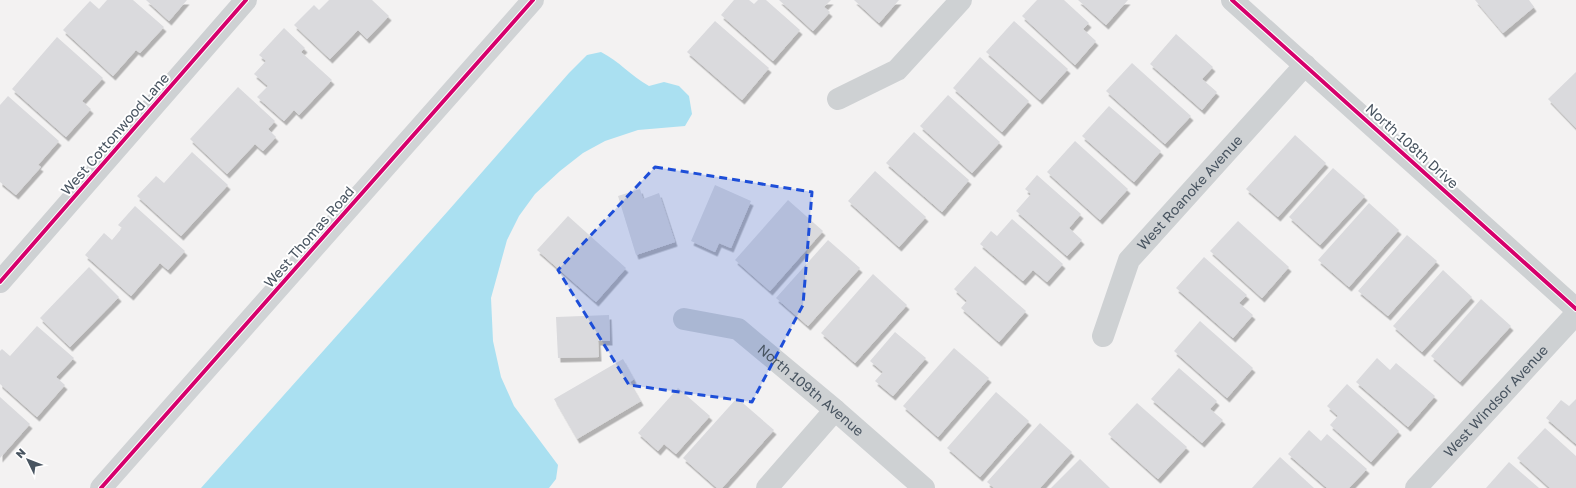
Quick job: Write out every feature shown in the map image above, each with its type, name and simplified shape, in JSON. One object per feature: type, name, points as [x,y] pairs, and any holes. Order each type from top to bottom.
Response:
[{"type":"main road","name":"West Thomas Road","points":[[101,488],[533,0]]},
{"type":"street","name":"West Cottonwood Lane","points":[[0,282],[246,0]]},
{"type":"street","points":[[838,99],[897,70],[961,0]]},
{"type":"street","name":"North 108th Drive","points":[[1232,0],[1576,309]]},
{"type":"street","name":"West Roanoke Avenue","points":[[1103,336],[1129,260],[1305,65]]},
{"type":"street","name":"West Windsor Avenue","points":[[1416,488],[1576,314]]},
{"type":"street","name":"North 109th Avenue","points":[[684,319],[738,329],[835,410],[924,488]]},
{"type":"street","points":[[767,488],[835,410]]},
{"type":"highlighted area","points":[[655,167],[812,192],[803,305],[752,402],[629,385],[558,270]]},
{"type":"water","points":[[601,52],[649,86],[664,82],[679,86],[689,96],[692,114],[685,126],[638,130],[605,141],[583,153],[560,171],[535,194],[519,216],[507,240],[491,298],[493,341],[501,377],[514,406],[558,465],[556,479],[549,488],[201,488],[569,73],[587,55]]},
{"type":"building","points":[[107,0],[133,0],[164,27],[140,53],[136,50],[113,76],[63,30],[90,1],[99,9]]},
{"type":"building","points":[[146,0],[187,0],[169,21]]},
{"type":"building","points":[[329,0],[372,0],[389,16],[367,39],[358,30],[330,59],[294,25],[314,5],[319,10]]},
{"type":"building","points":[[734,0],[749,0],[754,4],[758,0],[766,0],[800,30],[773,61],[721,15]]},
{"type":"building","points":[[779,0],[831,0],[824,7],[830,12],[813,31]]},
{"type":"building","points":[[854,0],[899,0],[879,23]]},
{"type":"building","points":[[1037,0],[1064,0],[1089,23],[1083,29],[1096,41],[1075,65],[1022,16]]},
{"type":"building","points":[[1078,0],[1128,0],[1106,25]]},
{"type":"building","points":[[1475,0],[1529,0],[1534,7],[1503,33]]},
{"type":"building","points":[[715,21],[769,68],[742,100],[687,52]]},
{"type":"building","points":[[1014,21],[1068,69],[1040,100],[986,52]]},
{"type":"building","points":[[284,28],[305,48],[301,52],[332,80],[299,115],[294,110],[284,121],[257,97],[268,86],[254,74],[266,61],[259,55]]},
{"type":"building","points":[[1176,34],[1213,67],[1202,79],[1217,92],[1202,110],[1150,64]]},
{"type":"building","points":[[57,37],[103,78],[82,101],[91,109],[66,137],[12,89]]},
{"type":"building","points":[[980,57],[1029,101],[1002,132],[953,88]]},
{"type":"building","points":[[1132,63],[1191,116],[1165,144],[1106,91]]},
{"type":"building","points":[[1576,72],[1576,128],[1548,99]]},
{"type":"building","points":[[238,87],[275,121],[268,129],[276,137],[263,151],[255,144],[227,174],[190,139]]},
{"type":"building","points":[[948,95],[1000,142],[972,173],[920,126]]},
{"type":"building","points":[[8,96],[59,141],[38,165],[41,167],[16,195],[0,182],[0,105]]},
{"type":"building","points":[[1109,106],[1161,151],[1134,182],[1082,136]]},
{"type":"building","points":[[914,132],[969,180],[942,212],[886,163]]},
{"type":"building","points":[[1295,135],[1326,163],[1278,217],[1246,189]]},
{"type":"building","points":[[1075,141],[1128,189],[1100,220],[1047,172]]},
{"type":"building","points":[[192,152],[228,185],[181,236],[137,196],[156,176],[164,183]]},
{"type":"building","points":[[1333,168],[1365,196],[1320,245],[1289,217]]},
{"type":"building","points":[[875,171],[926,217],[899,247],[848,201]]},
{"type":"building","points":[[1037,175],[1081,214],[1069,228],[1082,240],[1067,256],[1016,211],[1031,194],[1025,189]]},
{"type":"building","points":[[715,185],[751,201],[731,248],[719,243],[715,252],[691,241]]},
{"type":"building","points":[[640,189],[643,199],[659,193],[675,242],[636,255],[618,196]]},
{"type":"building","points":[[788,200],[823,231],[770,291],[735,260]]},
{"type":"building","points":[[1369,203],[1399,230],[1349,287],[1318,260]]},
{"type":"building","points":[[135,206],[185,251],[168,270],[160,263],[131,296],[85,255],[104,233],[112,240],[122,228],[118,225]]},
{"type":"building","points":[[568,216],[626,268],[596,302],[537,250]]},
{"type":"building","points":[[1012,219],[1063,264],[1047,282],[1033,270],[1023,281],[980,244],[991,231],[997,236]]},
{"type":"building","points":[[1238,221],[1289,267],[1262,298],[1210,251]]},
{"type":"building","points":[[1407,235],[1437,261],[1388,316],[1358,291]]},
{"type":"building","points":[[828,240],[860,268],[808,326],[776,298]]},
{"type":"building","points":[[1204,257],[1247,295],[1239,303],[1253,315],[1233,338],[1176,288]]},
{"type":"building","points":[[975,266],[1026,311],[999,342],[961,308],[967,301],[954,289]]},
{"type":"building","points":[[89,267],[119,297],[70,347],[40,318]]},
{"type":"building","points":[[1443,270],[1472,297],[1422,352],[1393,326]]},
{"type":"building","points":[[873,274],[907,305],[855,363],[821,333]]},
{"type":"building","points":[[1481,299],[1511,326],[1460,382],[1431,356]]},
{"type":"building","points":[[609,315],[610,341],[598,341],[599,357],[558,358],[556,317]]},
{"type":"building","points":[[1200,321],[1253,368],[1227,398],[1174,351]]},
{"type":"building","points":[[37,326],[74,358],[56,377],[65,385],[37,417],[0,384],[0,351],[2,349],[10,356]]},
{"type":"building","points":[[895,332],[926,358],[893,396],[875,381],[883,372],[870,361]]},
{"type":"building","points":[[954,348],[989,378],[938,437],[903,406]]},
{"type":"building","points":[[1377,358],[1390,370],[1396,363],[1435,396],[1408,427],[1356,382]]},
{"type":"building","points":[[623,359],[634,379],[630,382],[641,401],[577,439],[554,399]]},
{"type":"building","points":[[1179,368],[1217,401],[1210,409],[1223,420],[1202,443],[1151,399]]},
{"type":"building","points":[[1347,384],[1399,431],[1371,462],[1330,425],[1338,416],[1327,406]]},
{"type":"building","points":[[678,388],[710,416],[676,454],[664,444],[658,451],[638,433]]},
{"type":"building","points":[[996,392],[1029,421],[980,477],[947,448]]},
{"type":"building","points":[[0,397],[30,424],[0,458]]},
{"type":"building","points":[[737,398],[774,430],[722,488],[717,488],[683,458]]},
{"type":"building","points":[[1576,399],[1576,444],[1546,418],[1561,400],[1569,406]]},
{"type":"building","points":[[1137,403],[1187,447],[1158,479],[1108,434]]},
{"type":"building","points":[[1040,423],[1072,452],[1040,488],[994,488],[987,482]]},
{"type":"building","points":[[1545,428],[1576,456],[1576,488],[1550,488],[1517,458]]},
{"type":"building","points":[[1309,430],[1321,441],[1327,434],[1367,469],[1349,488],[1327,488],[1288,454]]},
{"type":"building","points":[[1280,457],[1314,488],[1252,488]]},
{"type":"building","points":[[1080,459],[1110,488],[1051,488]]},
{"type":"building","points":[[1509,462],[1539,488],[1486,488]]},
{"type":"cycle path","points":[[0,282],[246,0]]},
{"type":"cycle path","points":[[101,488],[533,0]]},
{"type":"cycle path","points":[[1232,0],[1576,309]]}]
